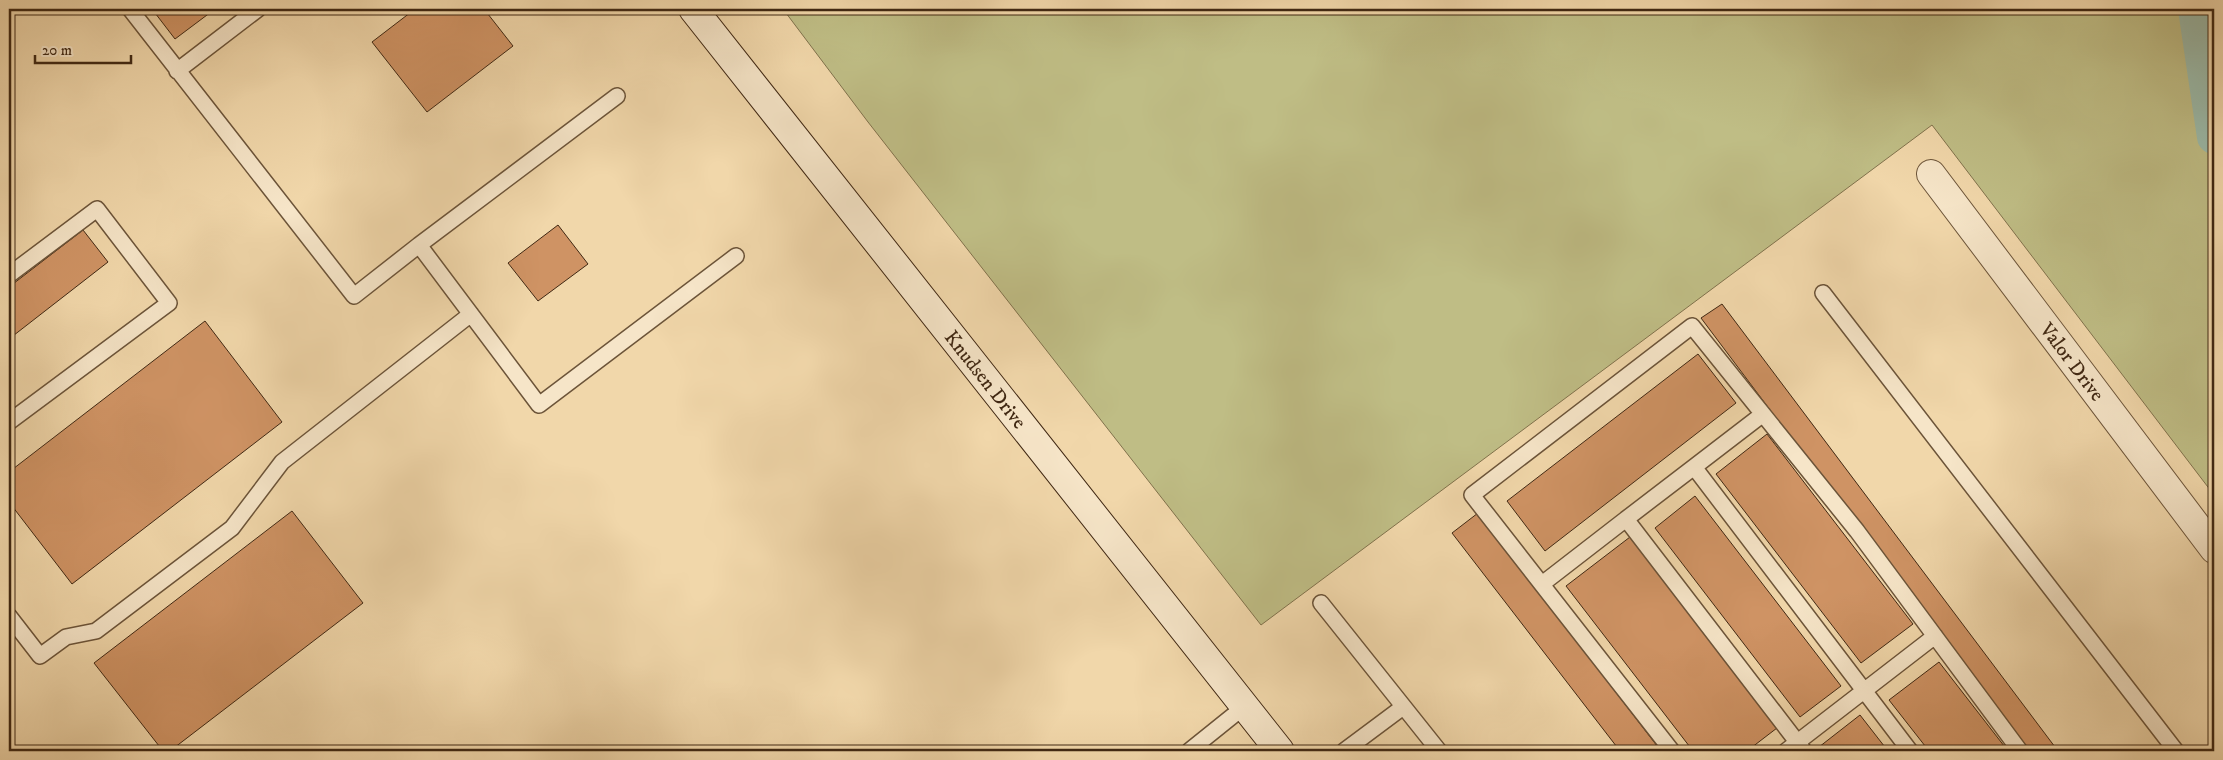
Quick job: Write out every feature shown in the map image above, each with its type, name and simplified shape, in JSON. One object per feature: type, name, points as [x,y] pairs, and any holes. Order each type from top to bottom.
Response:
[{"type":"main road","name":"Knudsen Drive","points":[[693,9],[1280,751]]},
{"type":"main road","name":"Valor Drive","points":[[1931,174],[2214,549]]},
{"type":"lane","points":[[130,9],[354,296],[617,96]]},
{"type":"lane","points":[[177,71],[258,9]]},
{"type":"lane","points":[[9,275],[97,209],[169,303],[9,422]]},
{"type":"lane","points":[[419,245],[539,404],[736,256]]},
{"type":"lane","points":[[1823,293],[2176,751]]},
{"type":"lane","points":[[9,616],[40,656],[66,637],[96,631],[232,528],[282,462],[471,314]]},
{"type":"lane","points":[[1672,751],[1472,495],[1692,326],[1857,531],[2020,751]]},
{"type":"lane","points":[[1542,584],[1763,414]]},
{"type":"lane","points":[[1694,467],[1910,751]]},
{"type":"lane","points":[[1626,519],[1796,749],[1864,690],[1935,636]]},
{"type":"lane","points":[[1321,603],[1439,751]]},
{"type":"lane","points":[[1188,751],[1245,706]]},
{"type":"lane","points":[[1344,751],[1403,707]]},
{"type":"shaded area","points":[[783,9],[2214,9],[2214,495],[1932,125],[1261,625],[868,122]]},
{"type":"building","points":[[152,9],[215,9],[175,39]]},
{"type":"building","points":[[415,9],[484,9],[513,46],[427,112],[372,42]]},
{"type":"building","points":[[558,225],[588,264],[538,301],[508,263]]},
{"type":"building","points":[[83,230],[108,262],[9,339],[9,287]]},
{"type":"building","points":[[1722,304],[2058,751],[2026,751],[1701,318]]},
{"type":"building","points":[[205,321],[282,422],[72,584],[9,502],[9,472]]},
{"type":"building","points":[[1698,354],[1736,403],[1545,551],[1507,501]]},
{"type":"building","points":[[1767,434],[1913,624],[1861,663],[1716,474]]},
{"type":"building","points":[[1695,496],[1841,686],[1800,717],[1655,528]]},
{"type":"building","points":[[292,511],[363,603],[170,751],[163,751],[94,663]]},
{"type":"building","points":[[1478,513],[1661,751],[1620,751],[1452,533]]},
{"type":"building","points":[[1630,537],[1777,728],[1747,751],[1693,751],[1566,586]]},
{"type":"building","points":[[1939,662],[2008,751],[1929,751],[1889,700]]},
{"type":"building","points":[[1860,715],[1888,751],[1823,751],[1819,747]]},
{"type":"waterway","points":[[2195,9],[2214,137]]}]
